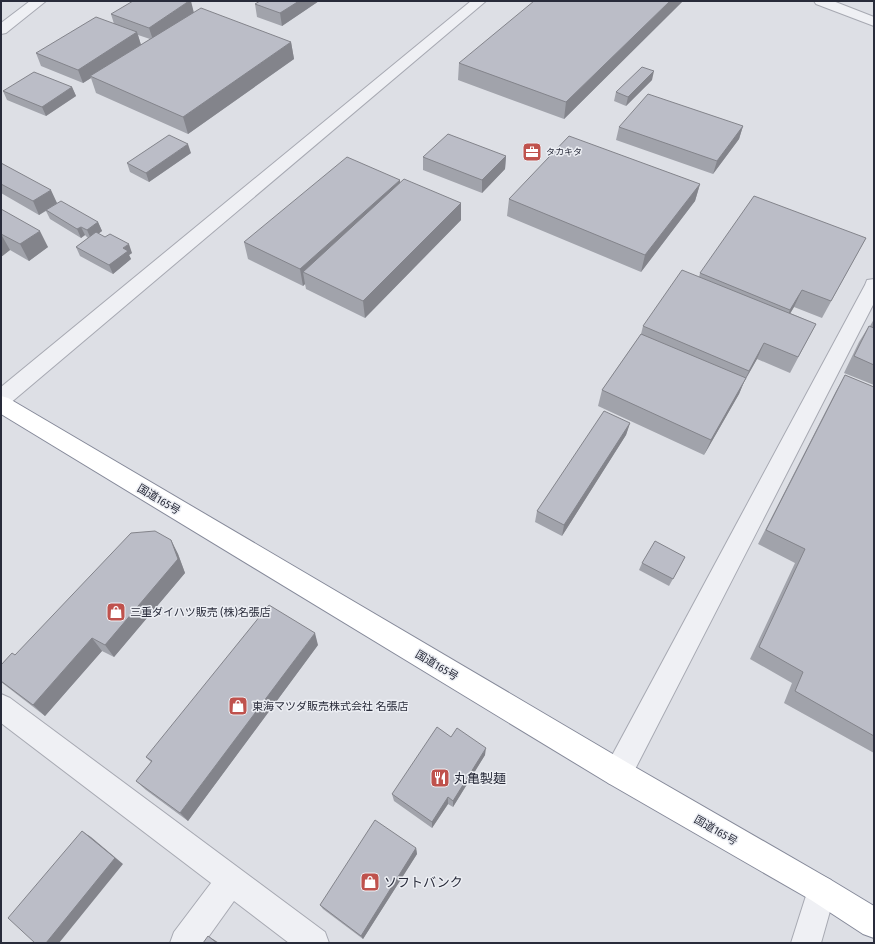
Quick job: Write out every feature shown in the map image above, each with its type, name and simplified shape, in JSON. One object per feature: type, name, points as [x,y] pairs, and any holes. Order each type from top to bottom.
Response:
[{"type":"highway","name":"国道165号","points":[[1,404],[618,774],[821,890],[874,923]]},
{"type":"street","points":[[1,30],[39,1]]},
{"type":"street","points":[[1,399],[479,1]]},
{"type":"street","points":[[821,1],[874,22]]},
{"type":"street","points":[[618,774],[874,285]]},
{"type":"street","points":[[1,707],[314,943]]},
{"type":"street","points":[[185,943],[231,880]]},
{"type":"street","points":[[806,943],[821,890]]},
{"type":"building","points":[[133,1],[189,1],[149,28],[111,14]]},
{"type":"building","points":[[260,1],[299,1],[280,13],[255,4]]},
{"type":"building","points":[[534,1],[670,1],[566,102],[459,63]]},
{"type":"building","points":[[201,8],[291,42],[183,117],[90,76]]},
{"type":"building","points":[[96,17],[137,32],[78,70],[36,53]]},
{"type":"building","points":[[642,67],[654,71],[628,97],[616,92]]},
{"type":"building","points":[[34,72],[72,87],[42,107],[3,91]]},
{"type":"building","points":[[648,94],[743,126],[717,161],[619,127]]},
{"type":"building","points":[[448,134],[506,156],[482,180],[423,157]]},
{"type":"building","points":[[169,135],[188,144],[146,173],[127,163]]},
{"type":"building","points":[[569,136],[700,184],[645,255],[509,199]]},
{"type":"building","points":[[347,157],[400,180],[300,269],[244,242]]},
{"type":"building","points":[[1,163],[51,190],[33,201],[1,184]]},
{"type":"building","points":[[404,179],[461,203],[363,301],[303,272]]},
{"type":"building","points":[[754,196],[866,238],[831,301],[802,290],[790,310],[700,273]]},
{"type":"building","points":[[61,201],[98,222],[87,230],[81,227],[77,229],[46,210]]},
{"type":"building","points":[[1,209],[40,231],[20,244],[1,234]]},
{"type":"building","points":[[96,232],[105,237],[110,234],[129,244],[123,248],[128,251],[109,265],[76,247]]},
{"type":"building","points":[[682,270],[816,324],[798,357],[764,343],[749,371],[643,326]]},
{"type":"building","points":[[869,326],[874,328],[874,365],[854,356]]},
{"type":"building","points":[[641,334],[746,378],[711,440],[602,390]]},
{"type":"building","points":[[845,375],[874,387],[874,736],[795,691],[803,672],[759,647],[805,549],[766,530]]},
{"type":"building","points":[[604,411],[630,423],[564,525],[537,511]]},
{"type":"building","name":"三重ダイハツ販売 (株)名張店","points":[[155,531],[171,540],[178,559],[105,645],[92,638],[33,705],[1,681],[1,665],[12,653],[15,655],[131,533]]},
{"type":"building","points":[[655,541],[685,557],[673,579],[642,563]]},
{"type":"building","name":"東海マツダ販売株式会社 名張店","points":[[269,605],[315,633],[180,813],[136,781],[152,761],[146,757]]},
{"type":"building","name":"丸亀製麺","points":[[437,727],[451,737],[457,728],[486,748],[453,801],[448,797],[432,822],[392,794]]},
{"type":"building","name":"ソフトバンク","points":[[375,820],[416,848],[361,936],[320,905]]},
{"type":"building","points":[[82,831],[115,858],[46,943],[35,943],[8,918]]},
{"type":"building","points":[[208,936],[217,943],[203,943]]},
{"type":"place","name":"タカキタ","points":[[532,152]]},
{"type":"place","name":"三重ダイハツ販売 (株)名張店","points":[[116,612]]},
{"type":"place","name":"東海マツダ販売株式会社 名張店","points":[[238,706]]},
{"type":"place","name":"丸亀製麺","points":[[440,778]]},
{"type":"place","name":"ソフトバンク","points":[[370,882]]}]
